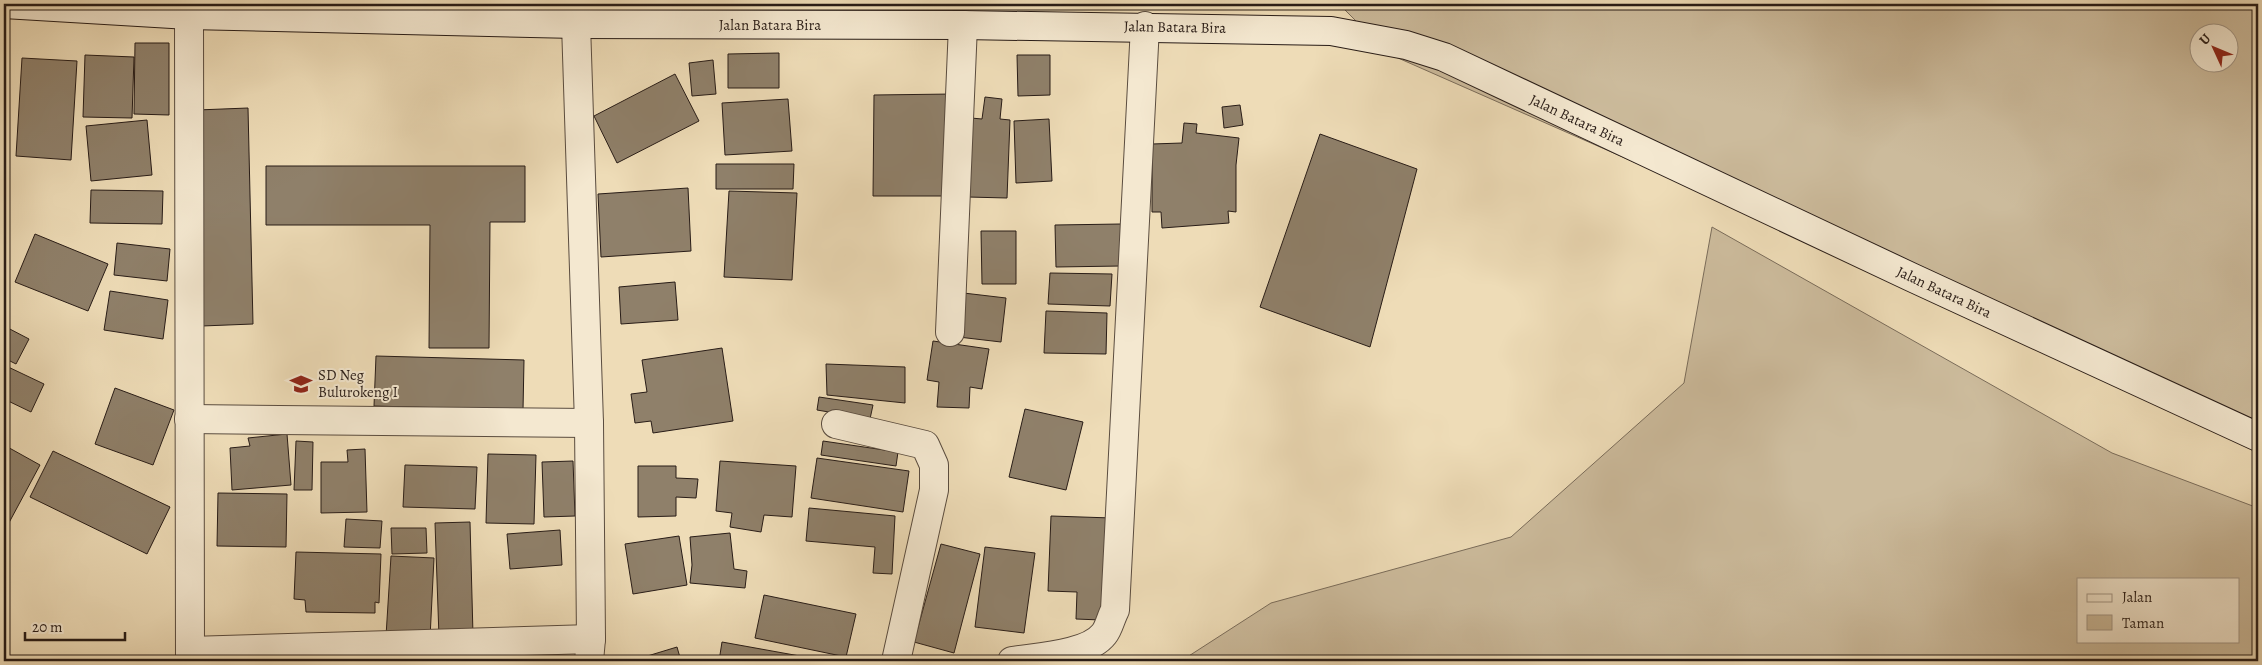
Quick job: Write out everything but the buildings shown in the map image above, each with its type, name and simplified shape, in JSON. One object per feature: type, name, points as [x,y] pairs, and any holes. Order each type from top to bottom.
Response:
[{"type":"street","name":"Jalan Batara Bira","points":[[4,4],[188,15],[576,24],[1145,26],[1331,31],[1406,46],[1444,56],[1911,277],[2258,437]]},
{"type":"street","points":[[188,15],[190,656],[590,650],[589,423],[576,24]]},
{"type":"street","points":[[950,332],[963,25]]},
{"type":"street","points":[[1012,661],[1073,651],[1094,642],[1104,634],[1114,610],[1145,26]]},
{"type":"street","points":[[189,419],[589,423]]},
{"type":"street","points":[[836,424],[925,444],[934,465],[934,490],[896,661]]},
{"type":"green space","points":[[1339,4],[2258,4],[2258,437],[1389,54]]},
{"type":"green space","points":[[1712,227],[2112,453],[2258,508],[2258,661],[1181,661],[1271,603],[1511,537],[1684,383]]},
{"type":"place","name":"SD Neg Bulurokeng I","points":[[301,384]]}]
